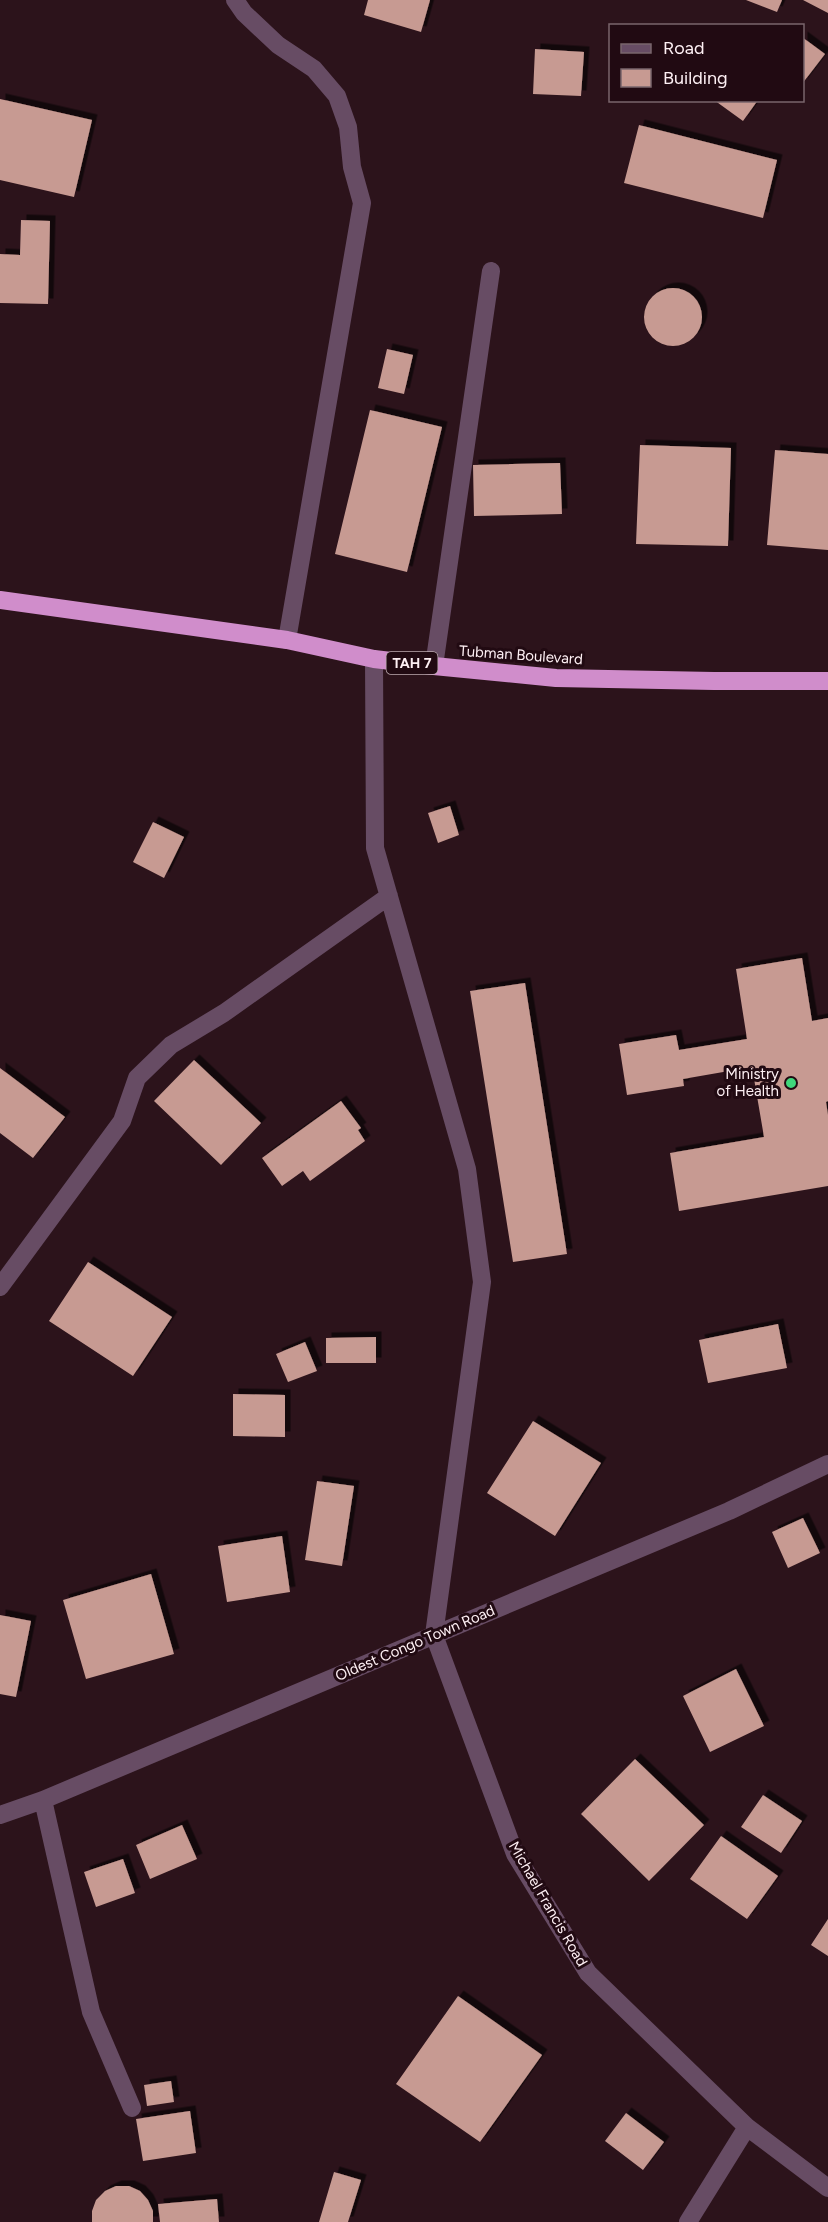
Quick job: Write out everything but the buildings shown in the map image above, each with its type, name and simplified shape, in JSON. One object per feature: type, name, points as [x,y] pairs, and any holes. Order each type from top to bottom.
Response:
[{"type":"highway","name":"Tubman Boulevard","points":[[1,601],[287,640],[374,659],[556,678],[828,681]]},
{"type":"street","points":[[235,0],[244,13],[278,45],[314,69],[337,96],[348,127],[352,167],[362,202],[287,640]]},
{"type":"street","points":[[434,666],[491,272]]},
{"type":"street","points":[[374,659],[375,848],[467,1169],[482,1282],[434,1635]]},
{"type":"street","points":[[0,1287],[122,1121],[137,1078],[171,1045],[224,1012],[389,896]]},
{"type":"street","name":"Oldest Congo Town Road","points":[[0,1815],[43,1800],[729,1511],[828,1464]]},
{"type":"street","name":"Michael Francis Road","points":[[434,1635],[515,1854],[588,1972],[747,2127],[828,2188]]},
{"type":"street","points":[[43,1800],[91,2012],[132,2108]]},
{"type":"street","points":[[688,2222],[747,2127]]},
{"type":"place","name":"Ministry of Health","points":[[791,1083]]}]
